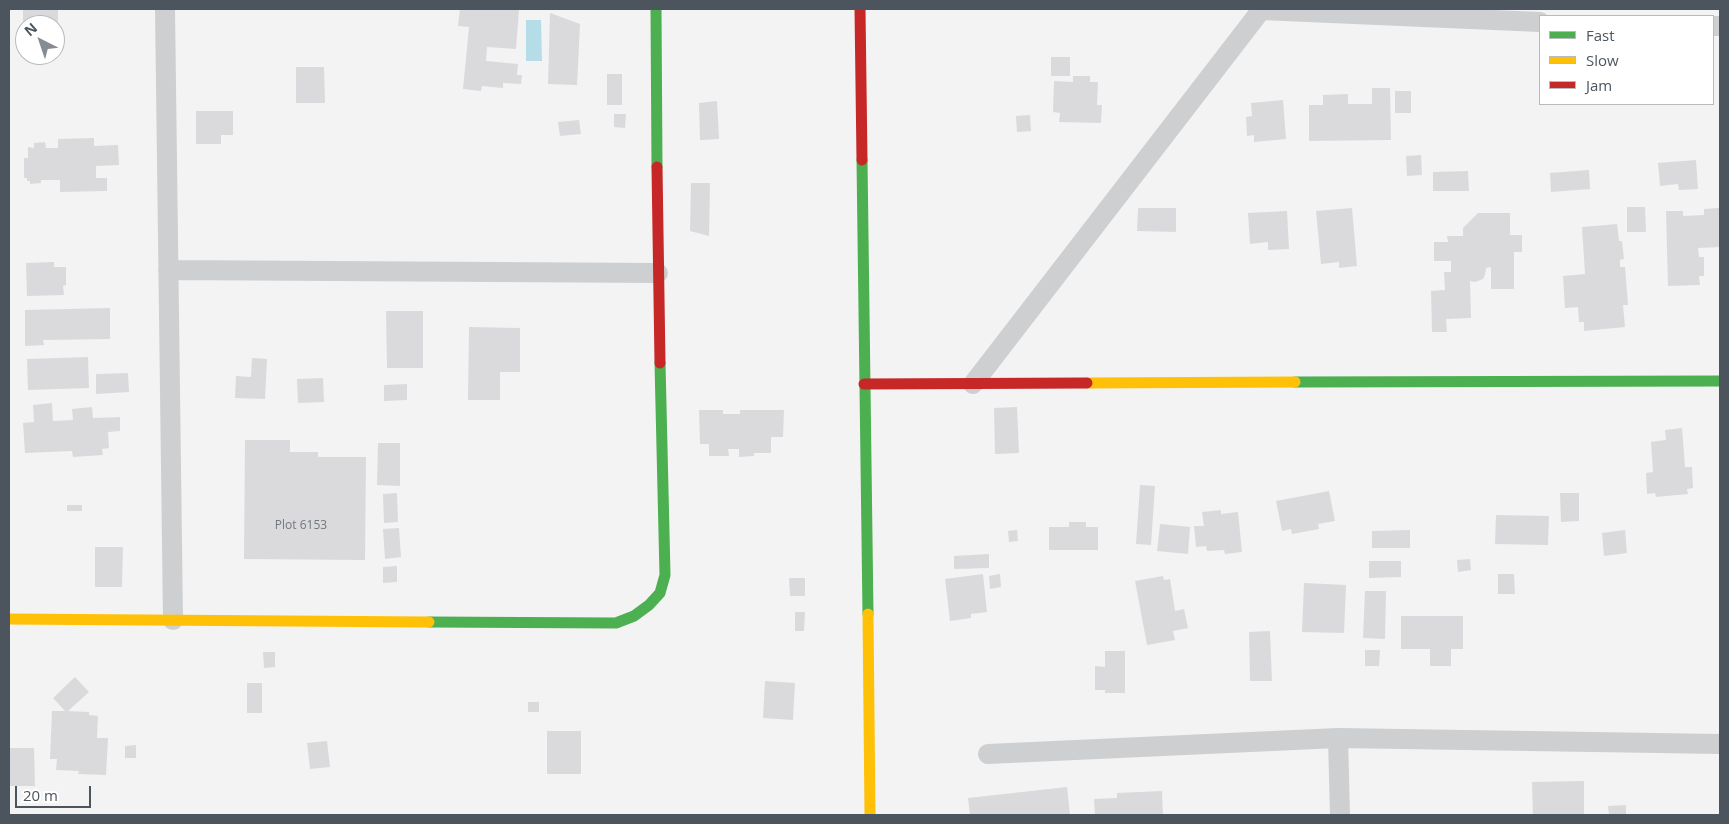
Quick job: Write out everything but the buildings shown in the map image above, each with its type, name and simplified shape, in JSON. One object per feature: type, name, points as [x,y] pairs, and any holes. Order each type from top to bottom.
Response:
[{"type":"street","points":[[165,9],[173,620]]},
{"type":"street","points":[[9,619],[616,623],[634,616],[650,605],[660,593],[665,575],[658,273],[656,9]]},
{"type":"street","points":[[860,9],[870,815]]},
{"type":"street","points":[[973,384],[1261,10],[1514,15],[1539,22]]},
{"type":"street","points":[[168,270],[658,273]]},
{"type":"street","points":[[864,384],[1720,381]]},
{"type":"street","points":[[988,754],[1338,738],[1720,744]]},
{"type":"street","points":[[1338,738],[1340,815]]},
{"type":"water","points":[[526,20],[541,20],[542,61],[526,61]]},
{"type":"traffic: fast","points":[[656,9],[657,167]]},
{"type":"traffic: fast","points":[[862,160],[868,614]]},
{"type":"traffic: fast","points":[[429,622],[616,623],[634,616],[649,605],[660,593],[665,575],[660,363]]},
{"type":"traffic: fast","points":[[1295,382],[1720,381]]},
{"type":"traffic: slow","points":[[1087,383],[1295,382]]},
{"type":"traffic: slow","points":[[868,614],[870,815]]},
{"type":"traffic: slow","points":[[9,619],[429,622]]},
{"type":"traffic: jam","points":[[860,9],[862,160]]},
{"type":"traffic: jam","points":[[657,167],[660,363]]},
{"type":"traffic: jam","points":[[864,384],[1087,383]]}]
